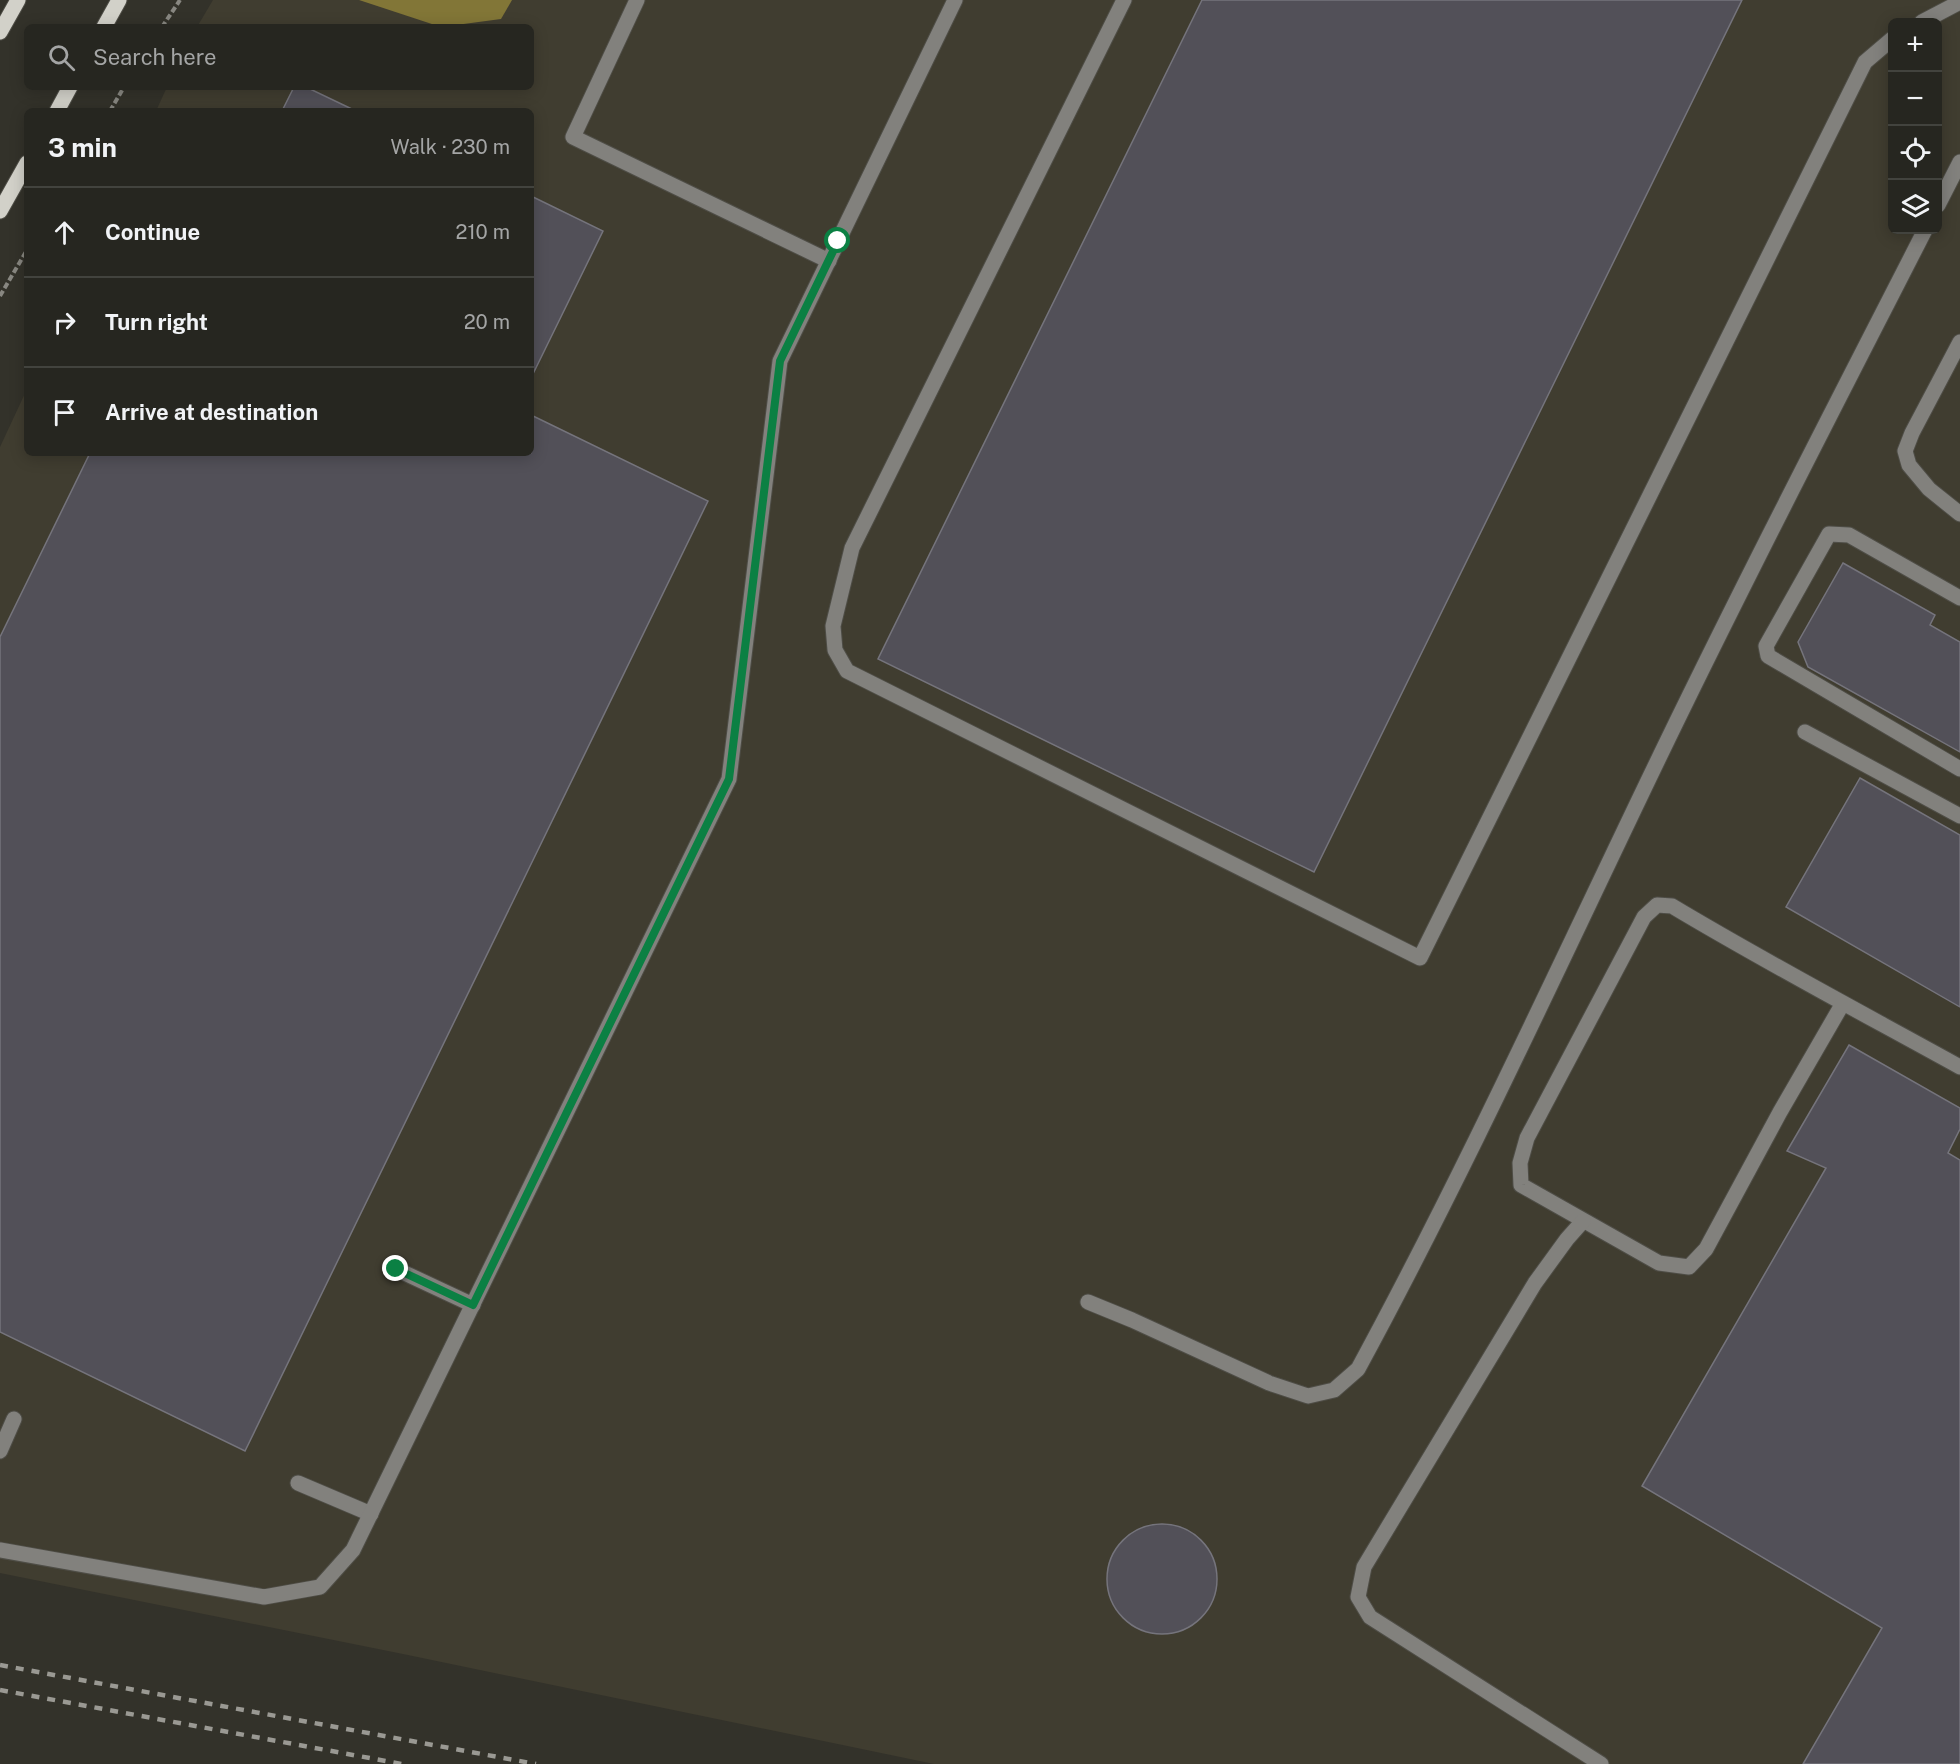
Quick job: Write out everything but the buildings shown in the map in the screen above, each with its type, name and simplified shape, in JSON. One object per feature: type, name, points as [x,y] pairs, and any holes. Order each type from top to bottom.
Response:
[{"type":"main road","points":[[0,32],[18,0]]},
{"type":"main road","points":[[106,24],[119,0]]},
{"type":"main road","points":[[59,108],[68,90]]},
{"type":"main road","points":[[0,211],[24,168]]},
{"type":"lane","points":[[637,0],[573,138],[829,261]]},
{"type":"lane","points":[[0,1550],[264,1597],[320,1587],[352,1551],[729,779],[780,361],[955,0]]},
{"type":"lane","points":[[1124,0],[852,548],[833,626],[835,650],[847,671],[1420,958],[1864,62],[1888,43]]},
{"type":"lane","points":[[1930,18],[1960,2]]},
{"type":"lane","points":[[1942,197],[1960,162]]},
{"type":"lane","points":[[1088,1302],[1269,1383],[1308,1396],[1334,1390],[1358,1368],[1516,1059],[1645,787],[1805,463],[1923,234]]},
{"type":"lane","points":[[1960,342],[1912,432],[1905,451],[1909,465],[1922,481],[1960,514]]},
{"type":"lane","points":[[1960,598],[1849,535],[1829,534],[1766,646],[1768,656],[1960,769]]},
{"type":"lane","points":[[1805,732],[1960,816]]},
{"type":"lane","points":[[1843,1003],[1780,1112],[1706,1249],[1689,1267],[1659,1263],[1521,1185],[1520,1163],[1527,1138],[1644,917],[1657,904],[1672,906],[1755,956],[1843,1003],[1960,1067]]},
{"type":"lane","points":[[1583,1221],[1535,1283],[1364,1567],[1359,1598],[1370,1617],[1601,1764]]},
{"type":"lane","points":[[396,1269],[473,1305]]},
{"type":"lane","points":[[0,1451],[14,1419]]},
{"type":"lane","points":[[297,1483],[371,1514]]},
{"type":"path","points":[[164,24],[180,0]]},
{"type":"path","points":[[112,108],[122,90]]},
{"type":"path","points":[[0,296],[24,255]]},
{"type":"shaded area","points":[[213,0],[1960,0],[1960,1764],[934,1764],[0,1573],[0,447],[24,395],[24,456],[534,456],[534,108],[157,108],[166,90],[534,90],[534,24],[199,24]]},
{"type":"shaded area","points":[[359,0],[512,0],[501,19],[464,24],[432,24]]},
{"type":"railway","points":[[0,1665],[536,1764]]},
{"type":"railway","points":[[0,1690],[402,1764]]},
{"type":"route","points":[[396,1269],[473,1305],[729,779],[780,361],[838,241]]}]
